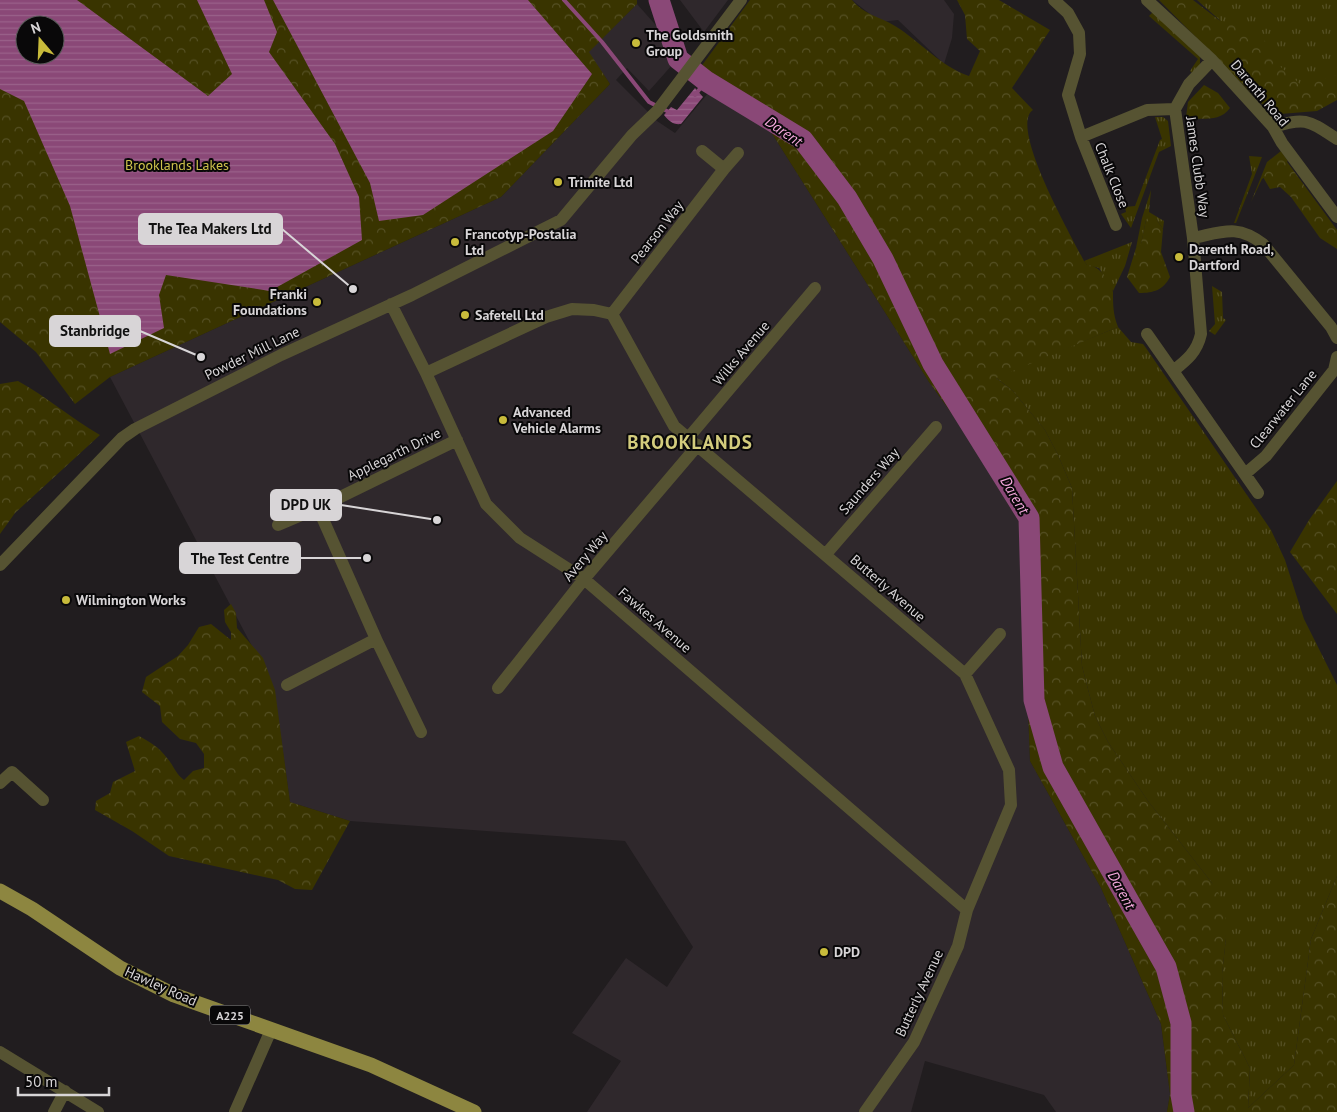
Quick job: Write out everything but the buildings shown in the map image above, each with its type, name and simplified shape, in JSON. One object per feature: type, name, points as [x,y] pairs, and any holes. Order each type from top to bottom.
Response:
[{"type":"main road","name":"Hawley Road","points":[[0,891],[32,909],[120,968],[174,995],[371,1064],[474,1112]]},
{"type":"street","name":"Powder Mill Lane","points":[[0,565],[122,438],[135,429],[281,355],[391,304],[561,220],[632,135],[659,108],[742,0]]},
{"type":"street","name":"Chalk Close","points":[[1054,0],[1068,13],[1079,33],[1080,54],[1068,95],[1081,137],[1116,225]]},
{"type":"street","name":"Darenth Road","points":[[1147,0],[1212,60],[1273,127],[1337,217]]},
{"type":"street","name":"James Clubb Way","points":[[1173,370],[1192,355],[1201,334],[1193,238],[1175,108],[1189,84],[1212,60]]},
{"type":"street","name":"Chalk Close","points":[[1081,137],[1147,110],[1175,108]]},
{"type":"street","points":[[1273,127],[1302,120],[1314,124],[1337,139]]},
{"type":"street","points":[[702,151],[724,169]]},
{"type":"street","name":"Pearson Way","points":[[612,314],[738,153]]},
{"type":"street","points":[[1193,238],[1232,230],[1250,234],[1263,244],[1331,327],[1337,338]]},
{"type":"street","name":"Wilks Avenue","points":[[693,441],[815,288]]},
{"type":"street","name":"Fawkes Avenue","points":[[391,304],[426,373],[486,504],[520,538],[584,579],[967,910]]},
{"type":"street","points":[[426,373],[546,317],[572,309],[594,310],[612,314]]},
{"type":"street","name":"Butterly Avenue","points":[[612,314],[674,426],[965,674],[1009,770],[1011,805],[967,910],[958,946],[914,1042],[865,1112]]},
{"type":"street","points":[[1147,334],[1258,493]]},
{"type":"street","name":"Clearwater Lane","points":[[1245,474],[1266,456],[1334,370],[1337,357]]},
{"type":"street","name":"Saunders Way","points":[[826,554],[936,427]]},
{"type":"street","name":"Applegarth Drive","points":[[278,525],[318,508],[457,440]]},
{"type":"street","name":"Avery Way","points":[[498,688],[693,441]]},
{"type":"street","points":[[318,508],[376,639],[421,732]]},
{"type":"street","points":[[965,674],[1000,634]]},
{"type":"street","points":[[287,685],[376,639]]},
{"type":"street","points":[[0,783],[12,772],[43,800]]},
{"type":"street","points":[[235,1112],[271,1030]]},
{"type":"street","points":[[0,1052],[65,1090],[98,1112]]},
{"type":"street","points":[[54,1112],[65,1090]]},
{"type":"shaded area","points":[[0,0],[77,0],[208,96],[232,74],[197,0],[264,0],[277,32],[269,52],[335,144],[359,197],[362,240],[270,291],[166,275],[159,295],[164,328],[110,354],[70,206],[24,101],[0,89]]},
{"type":"shaded area","points":[[273,0],[528,0],[592,74],[553,131],[423,215],[379,221],[370,183]]},
{"type":"shaded area","points":[[680,0],[728,0],[704,32]]},
{"type":"shaded area","points":[[852,0],[944,0],[954,14],[952,38],[944,64],[898,20],[880,22]]},
{"type":"shaded area","points":[[637,4],[661,31],[673,64],[649,91],[627,68],[616,80],[657,121],[675,133],[709,92],[771,132],[929,382],[979,451],[1021,524],[1030,761],[1101,888],[1161,1024],[1170,1094],[1167,1112],[1056,1112],[1044,1095],[925,1061],[911,1112],[587,1112],[621,1061],[572,1033],[626,958],[667,987],[693,947],[625,841],[350,821],[290,802],[274,688],[110,377],[501,197],[610,84],[588,52]]},
{"type":"shaded area","points":[[695,88],[703,97],[681,124],[669,121],[664,115],[671,107],[677,110]]},
{"type":"green space","name":"Brooklands Lakes","points":[[0,0],[637,0],[637,4],[589,52],[610,84],[501,197],[110,377],[75,404],[36,352],[0,322]]},
{"type":"green space","points":[[750,0],[852,0],[866,12],[904,32],[949,66],[969,76],[980,51],[967,39],[965,15],[957,0],[999,0],[1050,30],[1012,88],[1033,110],[1028,120],[1029,137],[1035,159],[1056,208],[1084,261],[1087,265],[1091,265],[1099,270],[1110,283],[1113,292],[1114,314],[1118,327],[996,378],[1013,391],[1045,430],[1072,488],[1082,666],[1095,716],[1108,742],[1148,801],[1212,883],[1225,905],[1226,938],[1222,974],[1223,1015],[1250,1068],[1248,1108],[1294,1065],[1311,939],[1337,876],[1337,1112],[1167,1112],[1170,1094],[1161,1024],[1101,888],[1030,761],[1021,524],[979,451],[929,382],[771,132],[709,92],[700,68]]},
{"type":"green space","points":[[1159,0],[1193,0],[1219,20],[1246,30],[1265,41],[1274,61],[1301,85],[1337,75],[1337,100],[1317,111],[1280,114],[1266,108]]},
{"type":"green space","points":[[1197,0],[1337,0],[1337,79],[1302,93]]},
{"type":"green space","points":[[1153,12],[1200,57],[1200,65],[1192,73],[1190,71],[1198,59],[1149,16]]},
{"type":"green space","points":[[1204,85],[1218,93],[1230,108],[1217,117],[1189,119],[1186,117],[1188,102]]},
{"type":"green space","points":[[1155,117],[1163,117],[1168,121],[1171,146],[1159,152],[1131,228],[1121,214],[1126,212],[1125,207],[1135,206],[1162,139]]},
{"type":"green space","points":[[1281,151],[1288,161],[1262,179],[1251,202],[1267,162]]},
{"type":"green space","points":[[1282,155],[1337,230],[1337,249],[1320,238],[1291,197],[1280,187],[1270,189],[1263,177],[1272,163]]},
{"type":"green space","points":[[1249,156],[1262,157],[1236,223],[1234,223],[1252,174]]},
{"type":"green space","points":[[1151,190],[1149,212],[1164,221],[1163,229],[1156,219],[1146,220],[1141,245],[1136,248],[1142,218]]},
{"type":"green space","points":[[1149,216],[1156,219],[1163,229],[1161,252],[1170,277],[1158,290],[1139,293],[1127,277],[1136,248],[1141,244],[1146,220]]},
{"type":"green space","points":[[1132,242],[1125,266],[1113,291],[1099,268],[1087,265],[1084,261]]},
{"type":"green space","points":[[1212,286],[1222,292],[1223,318],[1226,320],[1215,335],[1209,331],[1215,324]]},
{"type":"green space","points":[[1118,327],[1131,342],[1143,344],[1271,530],[1285,560],[1304,619],[1337,685],[1337,876],[1311,939],[1294,1065],[1248,1108],[1250,1068],[1223,1015],[1222,974],[1226,938],[1212,883],[1148,801],[1108,742],[1095,716],[1082,666],[1072,488],[1045,430],[1013,391],[995,377]]},
{"type":"green space","points":[[18,381],[100,435],[15,513],[0,534],[0,384]]},
{"type":"green space","points":[[1337,481],[1337,614],[1290,552],[1309,520]]},
{"type":"green space","points":[[231,604],[236,613],[237,628],[263,658],[275,690],[290,802],[350,821],[312,890],[295,889],[278,880],[169,856],[132,831],[95,810],[96,801],[110,793],[113,782],[135,771],[126,742],[139,736],[161,751],[184,780],[193,771],[204,768],[204,754],[196,743],[180,739],[162,722],[160,706],[142,692],[146,677],[178,656],[188,645],[199,627],[211,624],[231,640],[231,632],[225,622],[224,610]]},
{"type":"waterway","points":[[564,0],[602,42],[649,102],[671,113]]},
{"type":"waterway","name":"Darent","points":[[659,0],[678,59],[706,81],[803,140],[847,198],[883,259],[933,364],[1029,518],[1034,700],[1053,767],[1166,967],[1181,1023],[1181,1095],[1184,1112]]},
{"type":"waterway","points":[[695,95],[706,81]]},
{"type":"place","name":"The Goldsmith Group","points":[[636,43]]},
{"type":"place","name":"Trimite Ltd","points":[[558,182]]},
{"type":"place","name":"Francotyp-Postalia Ltd","points":[[455,242]]},
{"type":"place","name":"Darenth Road, Dartford","points":[[1179,257]]},
{"type":"place","name":"The Tea Makers Ltd","points":[[353,289]]},
{"type":"place","name":"Franki Foundations","points":[[317,302]]},
{"type":"place","name":"Safetell Ltd","points":[[465,315]]},
{"type":"place","name":"Stanbridge","points":[[201,357]]},
{"type":"place","name":"Advanced Vehicle Alarms","points":[[503,420]]},
{"type":"place","name":"DPD UK","points":[[437,520]]},
{"type":"place","name":"The Test Centre","points":[[367,558]]},
{"type":"place","name":"Wilmington Works","points":[[66,600]]},
{"type":"place","name":"DPD","points":[[824,952]]},
{"type":"district","name":"BROOKLANDS","points":[[690,442]]}]
